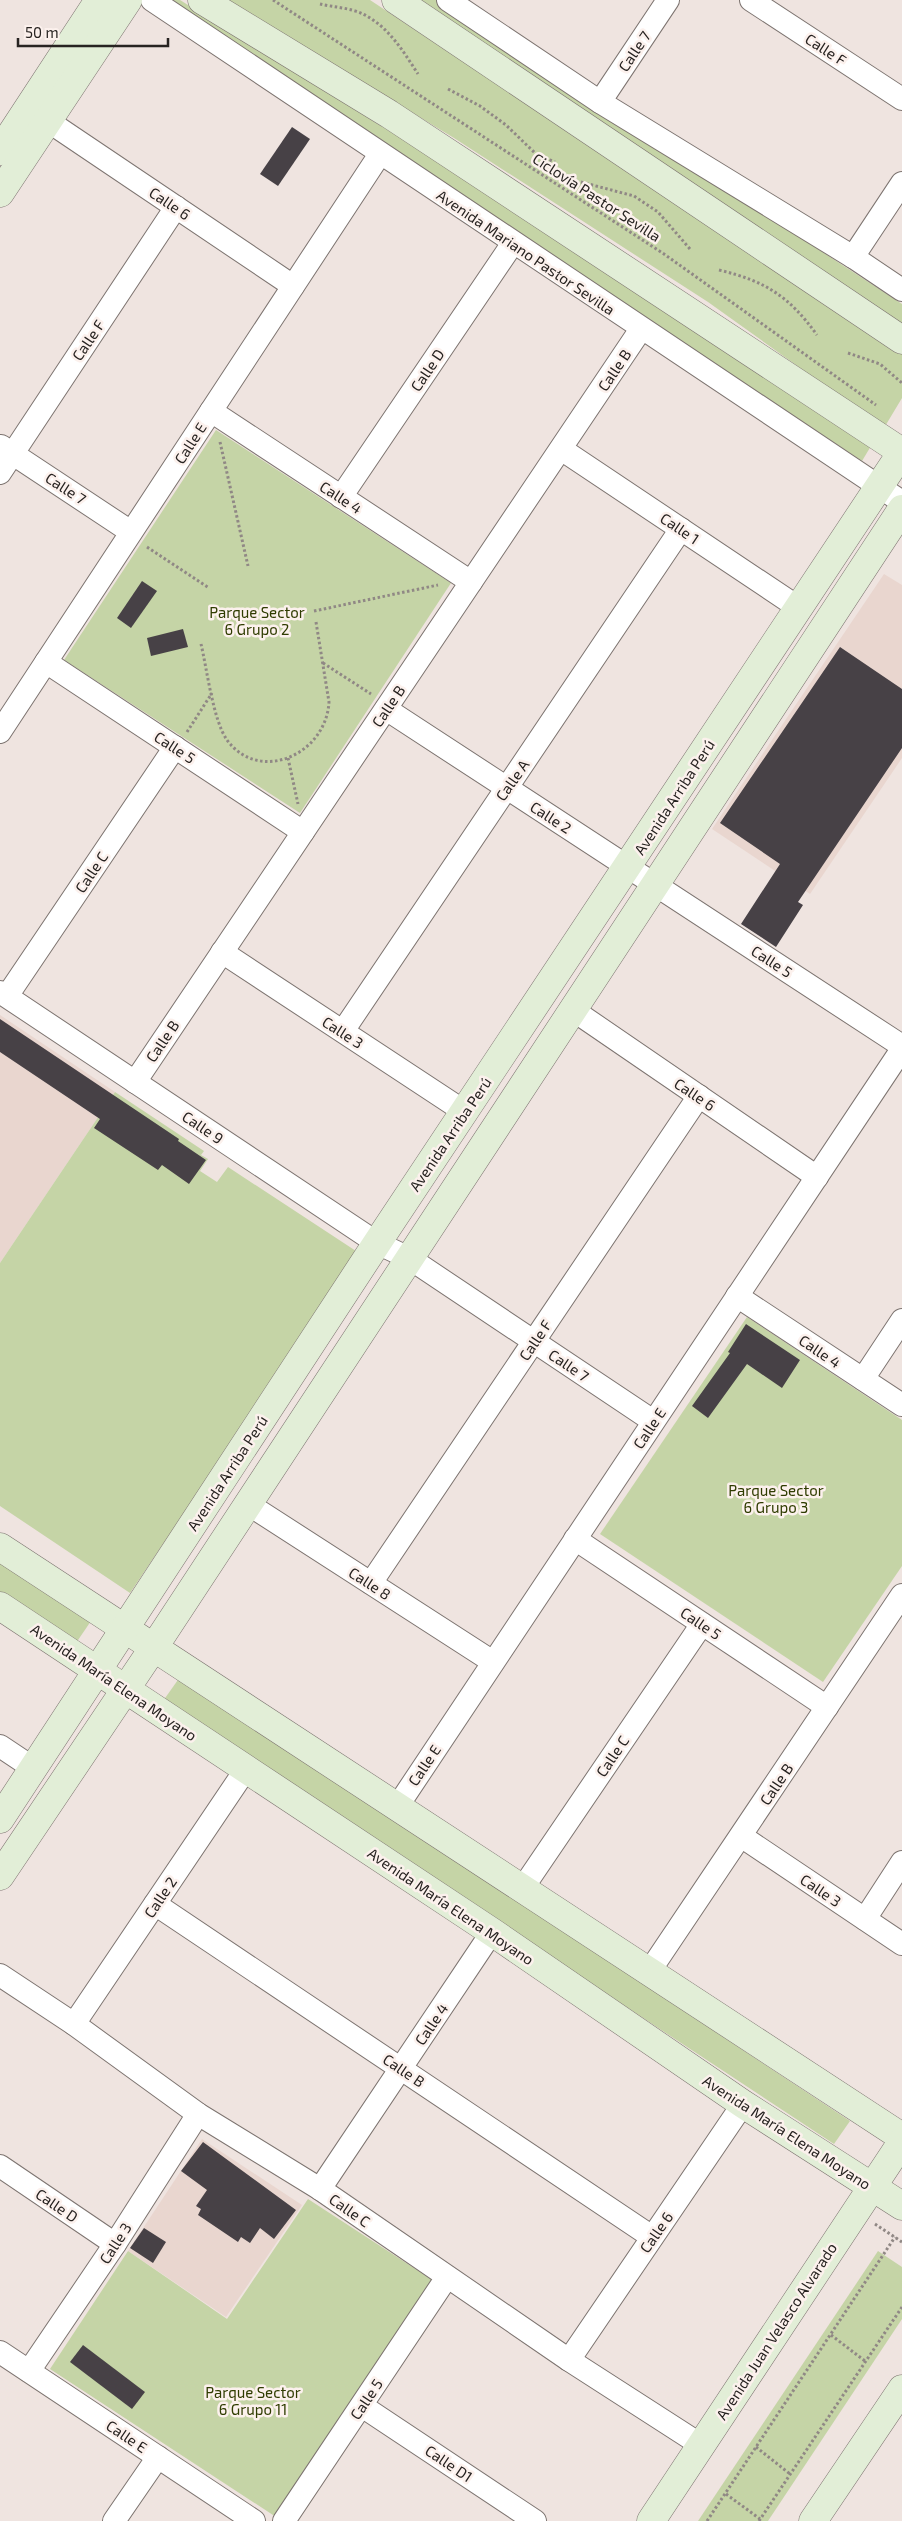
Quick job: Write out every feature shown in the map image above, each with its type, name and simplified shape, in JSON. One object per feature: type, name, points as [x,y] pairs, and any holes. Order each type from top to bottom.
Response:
[{"type":"street","points":[[0,151],[99,0]]},
{"type":"street","points":[[0,193],[128,0]]},
{"type":"street","name":"Avenida Mariano Pastor Sevilla","points":[[152,0],[902,502]]},
{"type":"street","points":[[202,0],[389,114],[902,452]]},
{"type":"street","points":[[396,0],[902,340]]},
{"type":"street","points":[[448,0],[600,102],[853,257],[902,290]]},
{"type":"street","name":"Calle 7","points":[[600,102],[668,0]]},
{"type":"street","name":"Calle F","points":[[751,0],[902,99]]},
{"type":"street","name":"Calle 6","points":[[48,121],[293,286]]},
{"type":"street","name":"Calle E","points":[[0,732],[46,662],[140,535],[211,411],[380,154]]},
{"type":"street","points":[[853,257],[902,183]]},
{"type":"street","name":"Calle F","points":[[0,473],[6,450],[176,207]]},
{"type":"street","name":"Calle D","points":[[342,497],[513,243]]},
{"type":"street","name":"Calle B","points":[[135,1082],[303,832],[375,702],[471,582],[641,329]]},
{"type":"street","name":"Calle 4","points":[[211,411],[471,582]]},
{"type":"street","name":"Calle 1","points":[[561,449],[799,608]]},
{"type":"street","name":"Calle 7","points":[[6,450],[140,535]]},
{"type":"street","name":"Avenida Arriba Perú","points":[[0,1876],[154,1647],[573,1010],[642,876],[799,608],[902,452]]},
{"type":"street","name":"Avenida Arriba Perú","points":[[0,1819],[465,1112],[642,876],[902,509]]},
{"type":"street","name":"Calle A","points":[[342,1031],[681,529]]},
{"type":"street","name":"Calle 5","points":[[46,662],[303,832]]},
{"type":"street","name":"Calle 2","points":[[375,702],[642,876]]},
{"type":"street","name":"Calle C","points":[[4,994],[176,748]]},
{"type":"street","name":"Calle 5","points":[[642,876],[902,1048]]},
{"type":"street","name":"Calle 3","points":[[222,952],[465,1112]]},
{"type":"street","name":"Calle 9","points":[[4,994],[378,1243],[409,1258]]},
{"type":"street","name":"Calle 6","points":[[573,1010],[817,1177]]},
{"type":"street","name":"Calle E","points":[[397,1807],[902,1048]]},
{"type":"street","name":"Calle F","points":[[371,1583],[699,1096]]},
{"type":"street","name":"Calle 7","points":[[409,1258],[654,1421]]},
{"type":"street","name":"Calle 4","points":[[737,1296],[902,1405]]},
{"type":"street","points":[[863,1379],[902,1320]]},
{"type":"street","name":"Calle 8","points":[[248,1504],[493,1662]]},
{"type":"street","name":"Calle 5","points":[[575,1539],[827,1707]]},
{"type":"street","points":[[0,1547],[902,2137]]},
{"type":"street","name":"Calle B","points":[[650,1972],[902,1595]]},
{"type":"street","name":"Avenida María Elena Moyano","points":[[0,1606],[124,1690],[492,1932],[743,2104],[902,2206]]},
{"type":"street","name":"Calle C","points":[[522,1889],[702,1624]]},
{"type":"street","points":[[0,1746],[34,1768]]},
{"type":"street","name":"Calle 2","points":[[74,2024],[246,1769]]},
{"type":"street","name":"Calle 3","points":[[741,1836],[902,1944]]},
{"type":"street","points":[[865,1919],[902,1862]]},
{"type":"street","name":"Calle B","points":[[155,1904],[652,2237]]},
{"type":"street","name":"Calle 4","points":[[320,2189],[492,1932]]},
{"type":"street","name":"Calle C","points":[[0,1975],[74,2024],[198,2114],[320,2189],[569,2360],[701,2445]]},
{"type":"street","name":"Calle 6","points":[[569,2360],[743,2104]]},
{"type":"street","name":"Calle 3","points":[[29,2371],[198,2114]]},
{"type":"street","name":"Avenida Juan Velasco Alvarado","points":[[651,2521],[902,2142]]},
{"type":"street","name":"Calle D","points":[[0,2166],[114,2244]]},
{"type":"street","name":"Calle 5","points":[[284,2521],[447,2277]]},
{"type":"street","name":"Calle E","points":[[0,2352],[254,2521]]},
{"type":"street","points":[[813,2521],[902,2389]]},
{"type":"street","name":"Calle D1","points":[[362,2406],[535,2521]]},
{"type":"street","points":[[114,2521],[158,2457]]},
{"type":"path","name":"Ciclovía Pastor Sevilla","points":[[273,0],[664,254],[884,410]]},
{"type":"path","points":[[320,4],[362,13],[384,28],[399,44],[418,74]]},
{"type":"path","points":[[448,89],[480,106],[506,125],[537,155],[555,162]]},
{"type":"path","points":[[581,182],[634,196],[658,212],[690,249]]},
{"type":"path","points":[[719,270],[751,278],[776,292],[806,318],[817,335]]},
{"type":"path","points":[[848,353],[880,364],[902,383]]},
{"type":"path","points":[[218,435],[226,440]]},
{"type":"path","points":[[213,443],[218,435]]},
{"type":"path","points":[[218,435],[248,566]]},
{"type":"path","points":[[140,535],[144,546],[210,588]]},
{"type":"path","points":[[314,611],[446,583],[440,591]]},
{"type":"path","points":[[201,644],[222,732],[234,747],[251,758],[274,761],[288,758],[308,747],[325,723],[329,702],[316,622]]},
{"type":"path","points":[[323,663],[375,702],[378,687]]},
{"type":"path","points":[[176,748],[212,693]]},
{"type":"path","points":[[288,758],[298,809]]},
{"type":"path","points":[[298,809],[304,801]]},
{"type":"path","points":[[290,803],[298,809]]},
{"type":"path","points":[[855,2211],[902,2242]]},
{"type":"path","points":[[708,2521],[895,2237]]},
{"type":"path","points":[[726,2494],[760,2520],[902,2307]]},
{"type":"path","points":[[831,2335],[865,2361]]},
{"type":"path","points":[[756,2447],[790,2474]]},
{"type":"shaded area","points":[[884,574],[902,585],[902,758],[810,894],[712,829]]},
{"type":"shaded area","points":[[0,1015],[115,1092],[0,1263]]},
{"type":"shaded area","points":[[202,2139],[302,2205],[226,2317],[128,2251]]},
{"type":"green space","points":[[166,0],[180,0],[434,159],[871,446],[862,461]]},
{"type":"green space","points":[[227,0],[370,0],[902,352],[902,398],[884,428],[708,302],[454,138]]},
{"type":"green space","points":[[411,0],[437,0],[902,304],[902,325]]},
{"type":"green space","name":"Parque Sector 6 Grupo 2","points":[[216,430],[451,583],[300,813],[64,660]]},
{"type":"green space","points":[[115,1092],[204,1151],[201,1155],[208,1159],[200,1171],[217,1182],[228,1167],[359,1253],[130,1593],[0,1506],[0,1263]]},
{"type":"green space","name":"Parque Sector 6 Grupo 3","points":[[747,1317],[902,1420],[902,1566],[823,1682],[600,1534]]},
{"type":"green space","points":[[0,1561],[91,1621],[76,1643],[0,1592]]},
{"type":"green space","points":[[180,1677],[850,2121],[834,2144],[163,1701]]},
{"type":"green space","name":"Parque Sector 6 Grupo 11","points":[[308,2199],[437,2283],[276,2517],[50,2369],[128,2251],[227,2319]]},
{"type":"green space","points":[[878,2251],[902,2267],[902,2319],[768,2521],[698,2521]]},
{"type":"building","points":[[292,127],[310,139],[278,186],[260,174]]},
{"type":"building","points":[[142,581],[157,591],[131,628],[117,618]]},
{"type":"building","points":[[183,629],[188,647],[151,656],[147,638]]},
{"type":"building","points":[[840,647],[902,689],[902,748],[798,902],[803,905],[776,947],[741,924],[780,864],[720,823]]},
{"type":"building","points":[[0,1019],[179,1139],[178,1141],[206,1160],[189,1184],[162,1165],[158,1170],[94,1128],[100,1119],[0,1052]]},
{"type":"building","points":[[746,1324],[800,1360],[782,1388],[747,1364],[708,1418],[692,1406],[730,1353],[728,1352]]},
{"type":"building","points":[[203,2142],[296,2210],[274,2239],[260,2228],[250,2243],[241,2237],[238,2242],[198,2215],[201,2209],[196,2206],[207,2190],[181,2171]]},
{"type":"building","points":[[144,2228],[166,2242],[153,2263],[130,2248]]},
{"type":"building","points":[[83,2345],[145,2392],[132,2409],[70,2362]]}]
